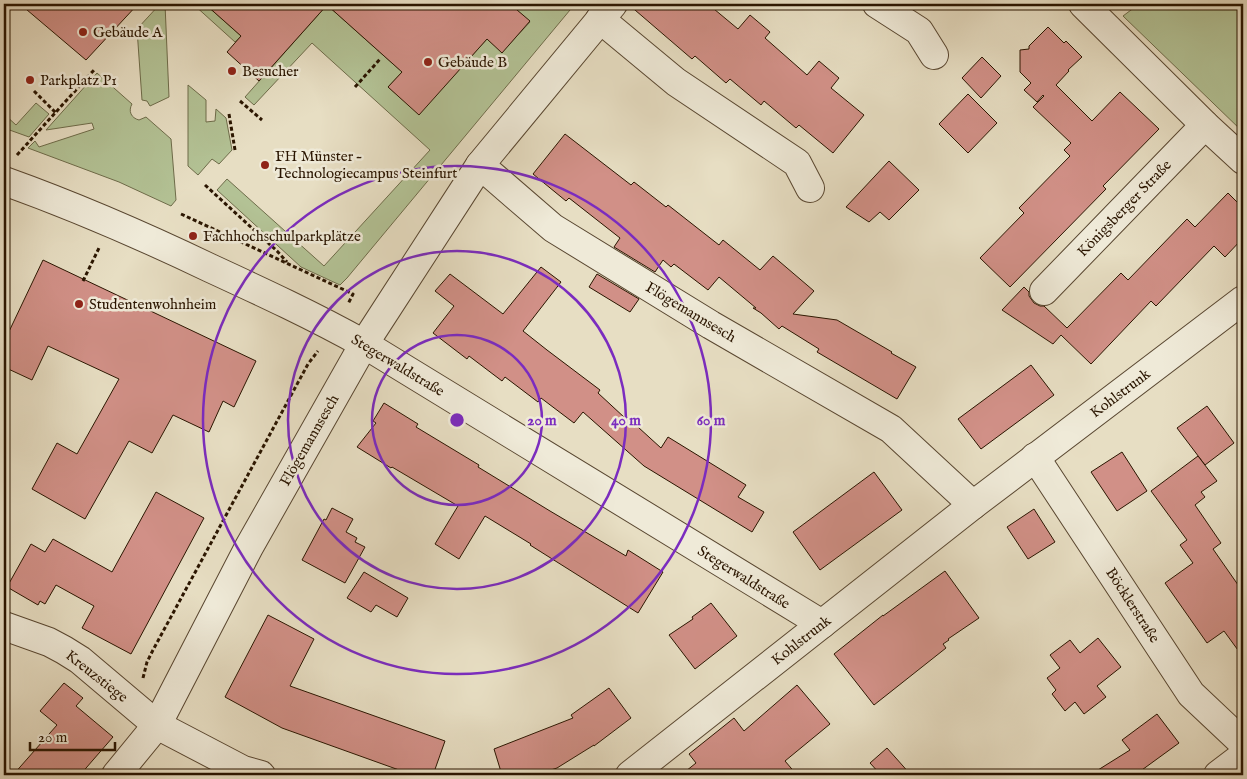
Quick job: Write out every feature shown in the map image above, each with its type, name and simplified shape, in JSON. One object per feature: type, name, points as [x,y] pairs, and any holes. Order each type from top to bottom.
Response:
[{"type":"street","points":[[877,4],[919,31],[934,55]]},
{"type":"street","points":[[1083,4],[1243,160]]},
{"type":"street","name":"Flögemannsesch","points":[[147,716],[248,547],[364,344],[480,165],[606,11],[676,82],[797,163],[810,188]]},
{"type":"street","name":"Königsberger Straße","points":[[1044,291],[1205,125]]},
{"type":"street","name":"Flögemannsesch","points":[[480,165],[553,228],[711,325],[891,429],[973,505]]},
{"type":"street","name":"Stegerwaldstraße","points":[[4,181],[160,244],[336,328],[822,624]]},
{"type":"street","name":"Kohlstrunk","points":[[630,775],[973,505],[1243,300]]},
{"type":"street","name":"Böcklerstraße","points":[[1035,457],[1191,694],[1243,743]]},
{"type":"street","name":"Kreuzstiege","points":[[4,626],[49,642],[80,660],[147,716]]},
{"type":"street","points":[[116,775],[147,716],[243,770],[261,775]]},
{"type":"street","points":[[1218,775],[1243,756]]},
{"type":"path","points":[[355,87],[381,58]]},
{"type":"path","points":[[17,156],[94,70]]},
{"type":"path","points":[[34,91],[56,113]]},
{"type":"path","points":[[240,101],[262,120]]},
{"type":"path","points":[[229,114],[235,150]]},
{"type":"path","points":[[205,185],[289,264]]},
{"type":"path","points":[[147,716],[142,680],[147,662],[308,364],[313,356],[329,340],[353,294],[181,214]]},
{"type":"path","points":[[83,282],[111,224]]},
{"type":"green space","points":[[160,4],[165,4],[169,97],[150,106],[147,101],[142,100],[137,29]]},
{"type":"green space","points":[[193,4],[205,4],[241,36],[235,42]]},
{"type":"green space","points":[[510,4],[575,4],[340,285],[301,267],[217,190],[227,179],[324,266],[430,150],[312,43],[254,105],[245,97],[327,5],[402,72],[388,87],[419,114],[487,39],[502,52],[530,22]]},
{"type":"green space","points":[[1139,4],[1243,4],[1243,132],[1123,16]]},
{"type":"green space","points":[[97,73],[132,104],[130,112],[134,118],[139,120],[146,117],[171,139],[176,200],[171,206],[119,182],[28,148],[35,141],[39,147],[94,129],[92,123],[46,130]]},
{"type":"green space","points":[[188,85],[206,100],[206,122],[215,121],[216,109],[226,118],[232,150],[219,164],[212,159],[198,175],[188,166]]},
{"type":"green space","points":[[36,103],[49,114],[29,137],[4,128],[4,114],[16,125]]},
{"type":"building","name":"Gebäude A","points":[[20,4],[138,4],[86,60]]},
{"type":"building","name":"Gebäude B","points":[[205,4],[510,4],[530,21],[502,53],[487,39],[419,115],[388,87],[402,72],[327,5],[259,81],[227,52],[241,36]]},
{"type":"building","points":[[628,4],[708,4],[738,29],[750,15],[770,32],[765,38],[807,75],[819,61],[839,78],[831,88],[864,115],[833,153],[799,125],[796,128],[764,101],[761,105],[730,79],[726,83],[695,56],[692,59]]},
{"type":"building","points":[[1048,27],[1082,57],[1056,85],[1092,121],[1120,92],[1159,129],[1103,186],[1106,189],[1010,287],[980,258],[1024,213],[1019,208],[1070,156],[1064,150],[1071,143],[1033,107],[1044,96],[1037,102],[1024,90],[1031,83],[1020,72],[1020,50],[1029,49],[1029,46]]},
{"type":"building","points":[[982,57],[1001,76],[981,98],[962,78]]},
{"type":"building","points":[[968,94],[997,123],[968,153],[939,124]]},
{"type":"building","points":[[565,134],[631,185],[634,182],[666,207],[668,205],[719,245],[723,240],[760,270],[773,256],[814,291],[793,314],[837,320],[916,367],[897,399],[817,352],[819,349],[782,326],[779,329],[719,277],[708,290],[674,264],[671,267],[663,260],[655,272],[614,247],[620,238],[569,198],[566,201],[533,174]]},
{"type":"building","points":[[889,161],[919,190],[889,220],[880,212],[869,222],[846,207]]},
{"type":"building","points":[[1228,193],[1243,208],[1243,238],[1225,257],[1214,246],[1156,306],[1151,301],[1091,364],[1061,335],[1053,344],[1002,310],[1024,287],[1029,292],[1029,296],[1034,303],[1044,306],[1067,328],[1121,273],[1128,280],[1187,219],[1195,227]]},
{"type":"building","points":[[43,260],[256,361],[234,407],[223,401],[209,432],[173,415],[152,453],[129,441],[85,519],[32,489],[57,443],[77,454],[119,379],[48,346],[32,380],[4,367],[4,342]]},
{"type":"building","points":[[541,267],[561,282],[523,331],[600,390],[598,393],[661,448],[668,437],[746,485],[738,497],[764,512],[752,532],[644,466],[583,412],[574,423],[541,398],[538,402],[505,377],[502,381],[469,356],[467,359],[433,333],[454,306],[435,291],[450,274],[503,314]]},
{"type":"building","points":[[597,274],[639,299],[630,312],[589,287]]},
{"type":"building","points":[[1031,365],[1054,395],[981,449],[958,419]]},
{"type":"building","points":[[384,403],[418,424],[416,427],[550,511],[626,556],[628,550],[663,572],[638,613],[485,516],[459,559],[435,544],[458,506],[357,447],[376,423],[373,421]]},
{"type":"building","points":[[1207,406],[1234,443],[1205,465],[1177,428]]},
{"type":"building","points":[[1122,452],[1147,491],[1117,511],[1091,472]]},
{"type":"building","points":[[1198,456],[1217,481],[1201,492],[1205,497],[1195,505],[1221,543],[1213,549],[1243,592],[1243,657],[1224,631],[1207,643],[1165,583],[1193,563],[1180,545],[1187,540],[1151,491]]},
{"type":"building","points":[[874,472],[902,510],[820,570],[793,532]]},
{"type":"building","points":[[156,492],[204,518],[131,654],[82,628],[94,606],[56,585],[45,604],[40,601],[38,605],[7,587],[31,544],[45,552],[53,539],[112,572]]},
{"type":"building","points":[[332,508],[353,519],[346,532],[357,538],[355,542],[365,547],[345,583],[302,560]]},
{"type":"building","points":[[1034,509],[1055,542],[1028,559],[1007,527]]},
{"type":"building","points":[[945,571],[979,618],[948,639],[943,644],[946,648],[874,705],[834,654],[883,615]]},
{"type":"building","points":[[364,572],[408,598],[397,617],[376,605],[371,612],[347,598]]},
{"type":"building","points":[[711,603],[737,636],[695,669],[669,635],[693,619],[692,617]]},
{"type":"building","points":[[268,615],[314,639],[290,686],[445,741],[433,775],[413,775],[282,728],[225,697]]},
{"type":"building","points":[[1098,638],[1121,667],[1097,686],[1106,697],[1084,714],[1075,702],[1065,711],[1052,694],[1056,690],[1047,678],[1060,668],[1050,655],[1070,640],[1080,653]]},
{"type":"building","points":[[64,683],[83,698],[76,706],[113,737],[80,775],[13,775],[57,725],[40,711]]},
{"type":"building","points":[[797,685],[830,724],[785,761],[797,775],[681,775],[696,763],[689,754],[734,718],[744,731]]},
{"type":"building","points":[[609,688],[631,718],[594,746],[557,768],[535,775],[502,775],[494,749],[573,718],[571,715]]},
{"type":"building","points":[[1157,714],[1179,743],[1135,775],[1090,775],[1130,750],[1122,740]]},
{"type":"building","points":[[887,748],[911,775],[881,775],[870,763]]},
{"type":"place","name":"Gebäude A","points":[[83,32]]},
{"type":"place","name":"Gebäude B","points":[[428,62]]},
{"type":"place","name":"Besucher","points":[[232,71]]},
{"type":"place","name":"Parkplatz P1","points":[[30,80]]},
{"type":"place","name":"FH Münster – Technologiecampus Steinfurt","points":[[265,165]]},
{"type":"place","name":"Fachhochschulparkplätze","points":[[193,236]]},
{"type":"place","name":"Studentenwohnheim","points":[[79,304]]}]
